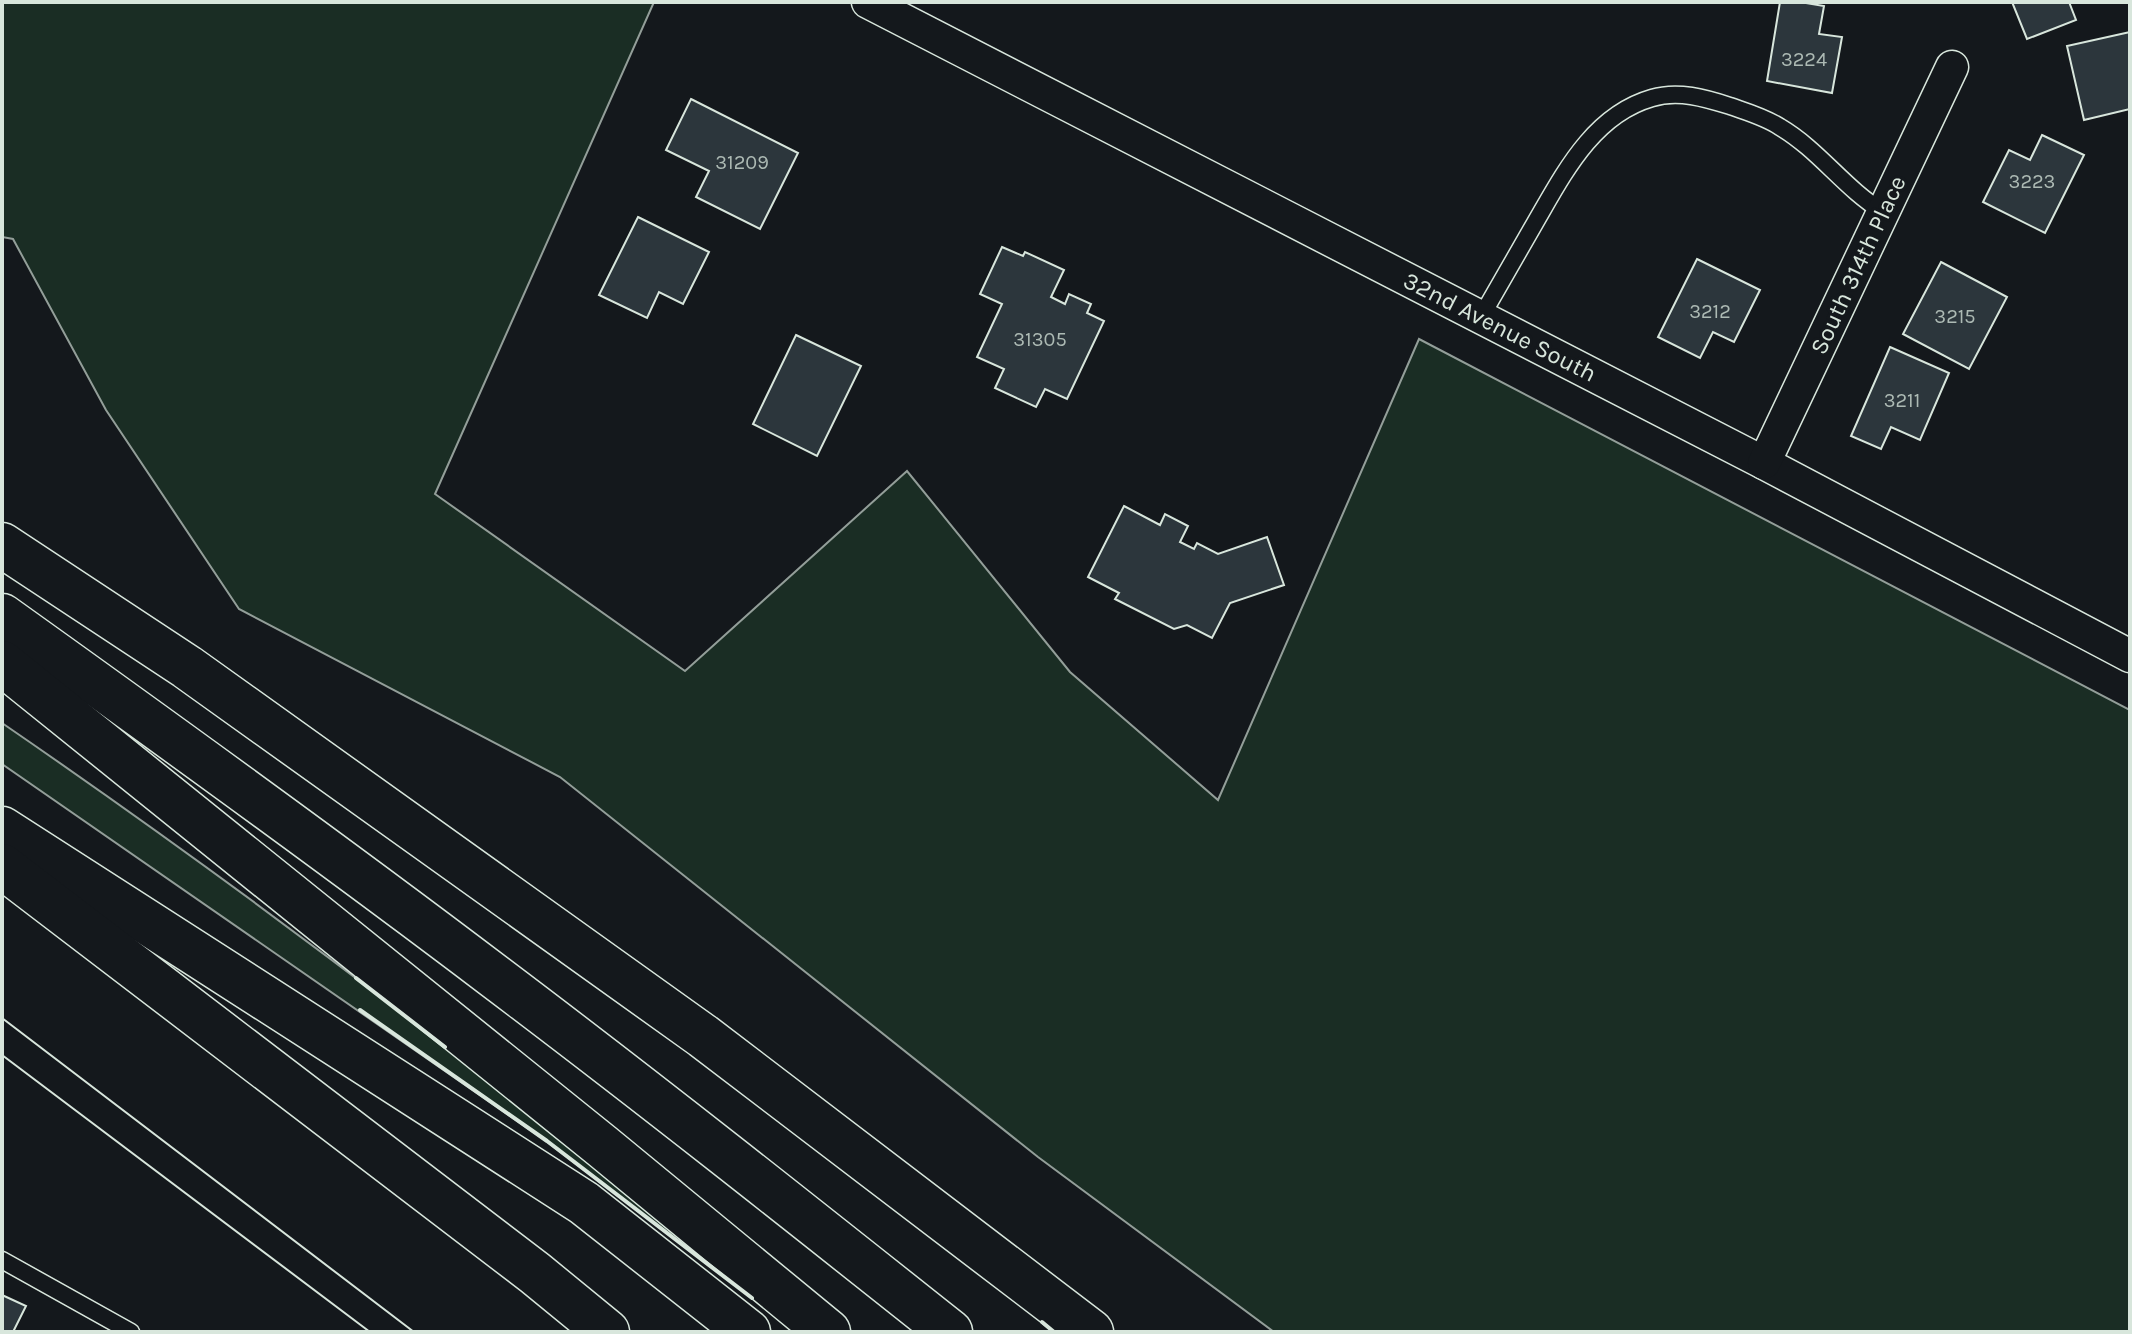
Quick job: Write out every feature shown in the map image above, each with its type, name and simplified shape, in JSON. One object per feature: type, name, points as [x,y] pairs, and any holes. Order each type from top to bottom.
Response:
[{"type":"highway","points":[[2,545],[187,667],[703,1036],[1091,1332]]},
{"type":"highway","points":[[2,616],[494,975],[950,1332]]},
{"type":"highway","points":[[2,663],[578,1126],[828,1332]]},
{"type":"highway","points":[[2,829],[584,1203],[748,1332]]},
{"type":"highway","points":[[2,866],[510,1254],[607,1332]]},
{"type":"street","name":"32nd Avenue South","points":[[868,2],[1764,463],[2130,656]]},
{"type":"street","name":"South 314th Place","points":[[1764,463],[1952,67]]},
{"type":"lane","points":[[1481,317],[1582,146],[1602,126],[1629,107],[1654,97],[1676,94],[1710,100],[1779,126],[1804,144],[1865,201],[1883,212]]},
{"type":"lane","points":[[2,1260],[131,1332]]},
{"type":"green space","points":[[2,2],[654,2],[435,494],[685,671],[907,471],[1070,672],[1218,800],[1419,339],[2130,710],[2130,1332],[1274,1332],[1038,1157],[560,777],[239,609],[106,410],[13,239],[2,237]]},
{"type":"green space","points":[[2,723],[211,871],[417,1024],[578,1151],[760,1304],[546,1141],[2,764]]},
{"type":"building","points":[[1780,2],[1824,6],[1819,34],[1842,37],[1832,93],[1767,81]]},
{"type":"building","points":[[2012,2],[2069,2],[2076,20],[2027,39]]},
{"type":"building","points":[[2130,32],[2130,109],[2084,120],[2067,46]]},
{"type":"building","points":[[691,99],[798,153],[760,229],[696,197],[709,171],[666,150]]},
{"type":"building","points":[[2042,135],[2084,155],[2045,233],[1983,202],[2009,150],[2030,160]]},
{"type":"building","points":[[638,217],[709,252],[683,304],[659,292],[647,318],[599,295]]},
{"type":"building","points":[[1002,247],[1023,256],[1025,252],[1064,270],[1051,297],[1065,304],[1069,294],[1091,304],[1087,313],[1104,321],[1067,399],[1045,389],[1036,407],[995,388],[1004,369],[977,357],[1002,304],[980,294]]},
{"type":"building","points":[[1697,259],[1760,290],[1734,342],[1713,332],[1700,358],[1658,337]]},
{"type":"building","points":[[1941,262],[2007,297],[1969,369],[1903,334]]},
{"type":"building","points":[[796,335],[861,366],[817,456],[753,424]]},
{"type":"building","points":[[1890,347],[1949,373],[1920,440],[1891,427],[1881,449],[1851,436]]},
{"type":"building","points":[[1124,506],[1160,525],[1165,514],[1188,526],[1180,542],[1194,549],[1197,543],[1218,554],[1267,537],[1284,585],[1230,603],[1212,638],[1187,625],[1174,629],[1115,599],[1119,593],[1088,577]]},
{"type":"building","points":[[2,1295],[26,1306],[13,1332],[2,1332]]},
{"type":"tram line","points":[[2,1018],[414,1332]]},
{"type":"tram line","points":[[2,1055],[370,1332]]},
{"type":"wall","points":[[356,978],[445,1047]]},
{"type":"wall","points":[[360,1010],[547,1141],[752,1298]]},
{"type":"wall","points":[[1042,1322],[1054,1332]]}]
